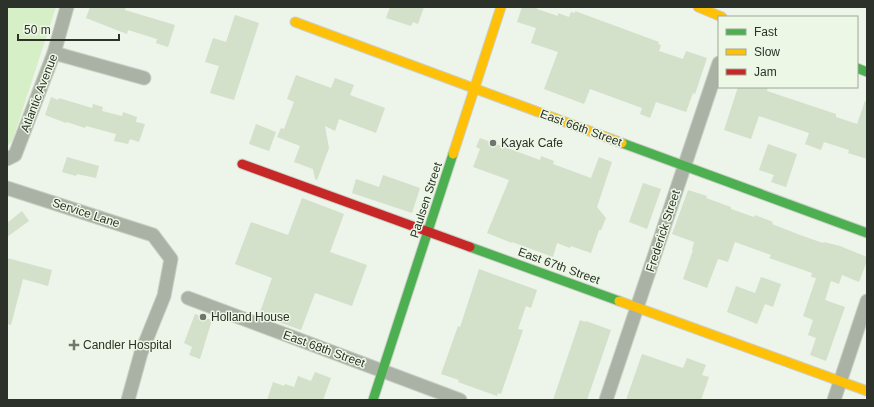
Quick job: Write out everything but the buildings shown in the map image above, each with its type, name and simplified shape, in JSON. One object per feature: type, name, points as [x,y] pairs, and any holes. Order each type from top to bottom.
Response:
[{"type":"street","name":"Atlantic Avenue","points":[[11,157],[54,54],[67,7]]},
{"type":"street","name":"Paulsen Street","points":[[373,400],[501,7]]},
{"type":"street","points":[[698,7],[720,16]]},
{"type":"street","name":"East 66th Street","points":[[295,22],[867,233]]},
{"type":"street","points":[[54,54],[144,78]]},
{"type":"street","name":"Frederick Street","points":[[606,400],[718,66]]},
{"type":"street","name":"East 67th Street","points":[[242,164],[867,391]]},
{"type":"street","name":"Service Lane","points":[[7,188],[153,234],[171,259],[164,296],[141,353],[128,400]]},
{"type":"street","name":"East 68th Street","points":[[188,298],[460,400]]},
{"type":"street","points":[[834,400],[867,301]]},
{"type":"green space","points":[[7,7],[56,7],[13,139],[7,147]]},
{"type":"traffic: fast","points":[[858,68],[867,72]]},
{"type":"traffic: fast","points":[[622,143],[867,233]]},
{"type":"traffic: fast","points":[[373,400],[453,154]]},
{"type":"traffic: fast","points":[[470,247],[619,301]]},
{"type":"traffic: slow","points":[[453,154],[501,7]]},
{"type":"traffic: slow","points":[[698,7],[720,16]]},
{"type":"traffic: slow","points":[[295,22],[622,143]]},
{"type":"traffic: slow","points":[[619,301],[867,391]]},
{"type":"traffic: jam","points":[[242,164],[470,247]]},
{"type":"place","name":"Kayak Cafe","points":[[493,143]]},
{"type":"place","name":"Holland House","points":[[203,317]]},
{"type":"place","name":"Candler Hospital","points":[[74,345]]}]
